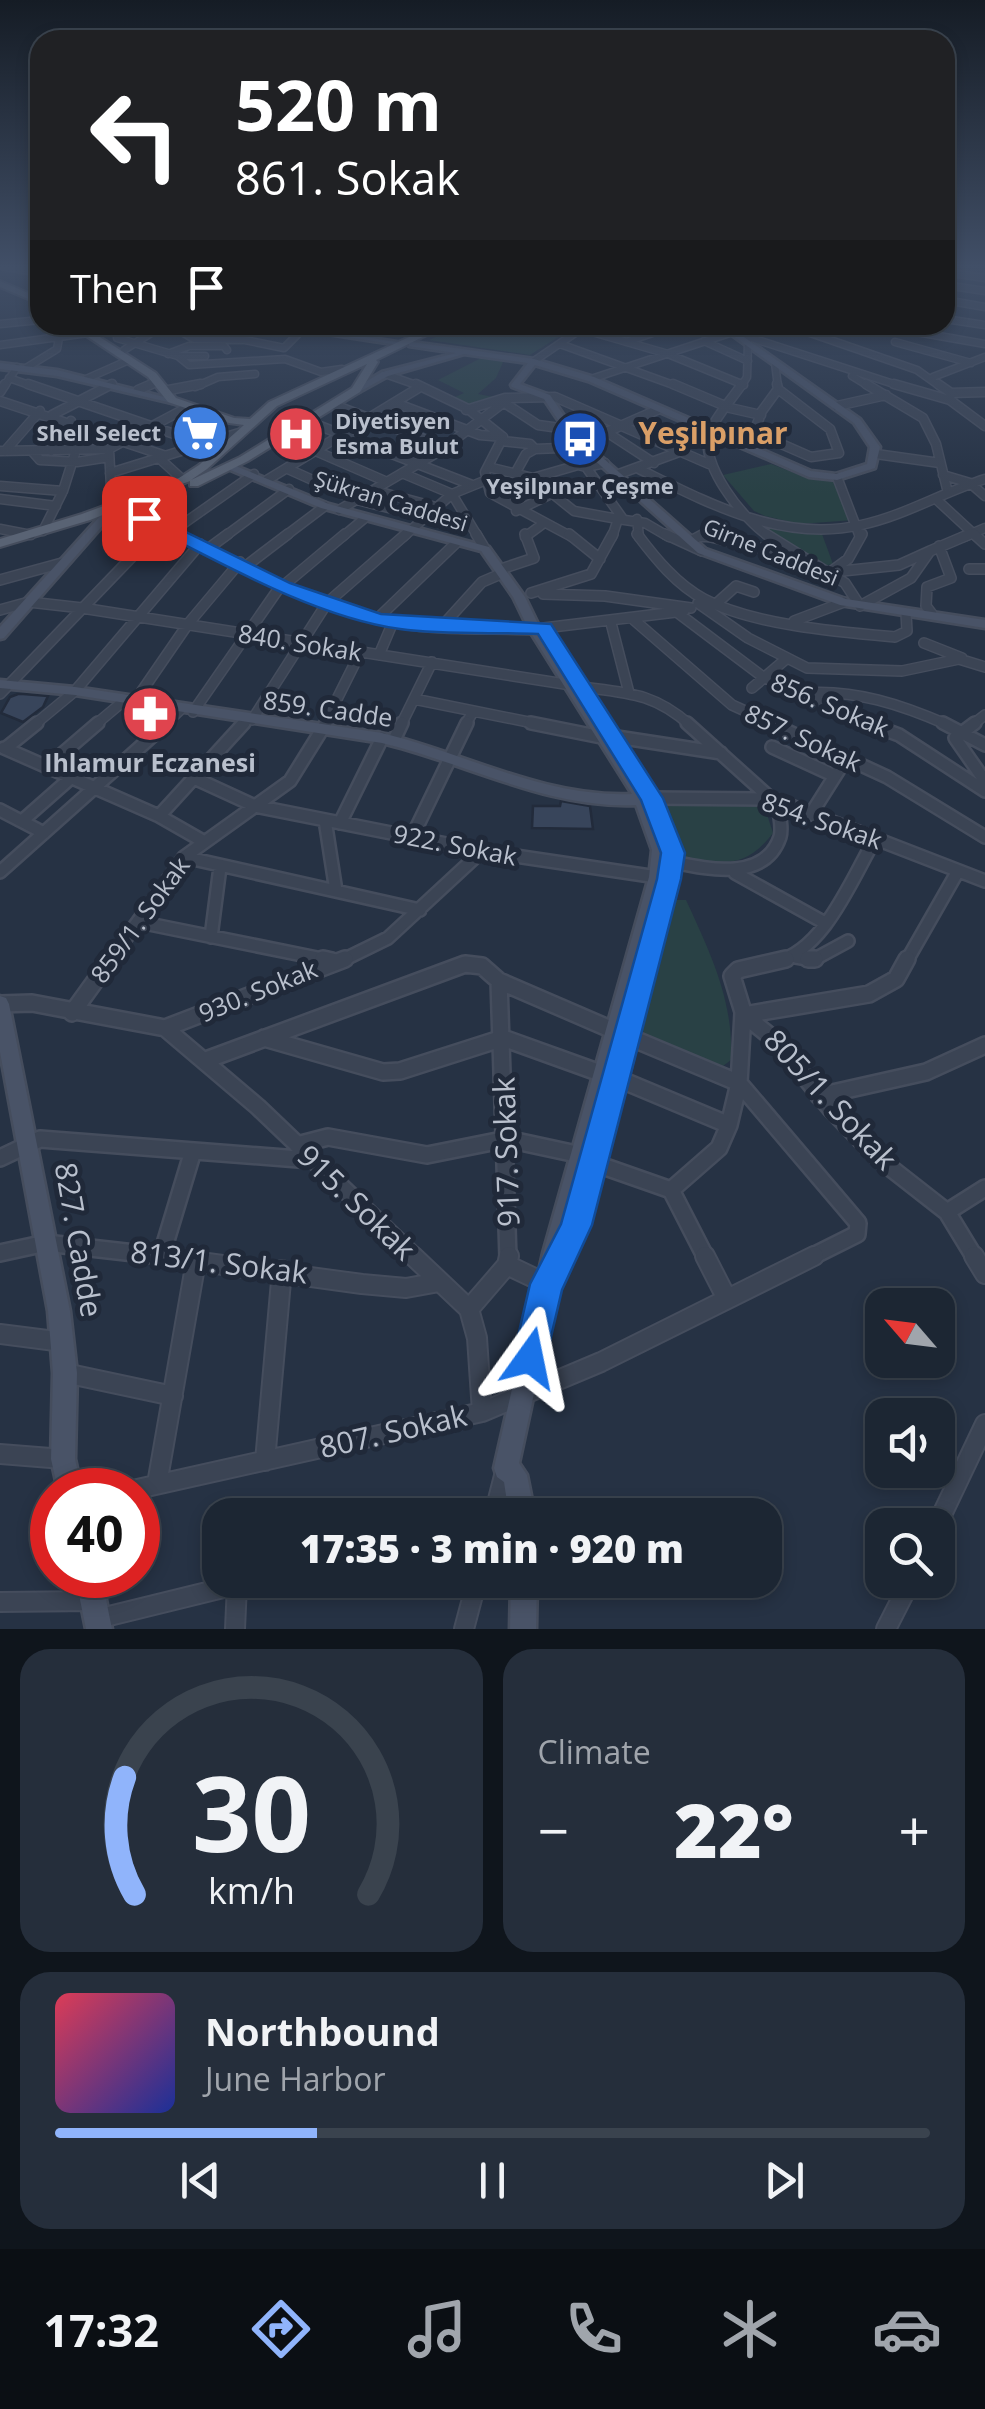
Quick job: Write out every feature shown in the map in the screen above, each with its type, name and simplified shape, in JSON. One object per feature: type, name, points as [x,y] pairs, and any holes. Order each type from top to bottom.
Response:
[{"type":"main road","points":[[106,342],[157,372],[171,395]]},
{"type":"main road","points":[[192,478],[216,455],[236,427],[410,342]]},
{"type":"main road","points":[[246,454],[241,440],[256,419],[323,374],[387,349],[427,342]]},
{"type":"main road","points":[[126,355],[171,395],[236,427]]},
{"type":"main road","points":[[0,547],[114,511],[192,478],[231,467],[246,454],[356,390],[373,362]]},
{"type":"main road","points":[[190,406],[256,419]]},
{"type":"main road","points":[[216,455],[237,446],[246,454]]},
{"type":"main road","points":[[216,455],[214,466],[231,467]]},
{"type":"main road","points":[[0,547],[84,530],[114,511]]},
{"type":"street","points":[[1,388],[21,367],[57,350],[59,342]]},
{"type":"street","points":[[129,342],[178,356],[205,356]]},
{"type":"street","points":[[86,379],[126,355],[138,342]]},
{"type":"street","points":[[254,342],[284,348]]},
{"type":"street","points":[[284,348],[290,342]]},
{"type":"street","points":[[377,342],[387,349]]},
{"type":"street","points":[[386,342],[406,344]]},
{"type":"street","points":[[427,342],[452,352]]},
{"type":"street","points":[[339,510],[468,431],[503,400],[534,361],[563,342]]},
{"type":"street","points":[[626,342],[668,354],[744,385]]},
{"type":"street","points":[[591,379],[701,342]]},
{"type":"street","points":[[706,342],[748,361]]},
{"type":"street","points":[[768,342],[845,370],[951,397],[985,392]]},
{"type":"street","points":[[839,342],[933,378],[985,426]]},
{"type":"street","points":[[875,354],[894,342]]},
{"type":"street","points":[[894,342],[972,363]]},
{"type":"street","points":[[709,464],[710,433],[744,385],[748,343]]},
{"type":"street","points":[[748,343],[866,430],[876,454]]},
{"type":"street","points":[[560,344],[630,366],[730,408],[761,414]]},
{"type":"street","points":[[168,354],[189,346],[220,345],[227,350]]},
{"type":"street","points":[[284,348],[286,358]]},
{"type":"street","points":[[356,390],[452,352],[470,352],[534,361],[591,379],[798,471],[838,477],[866,470],[876,454]]},
{"type":"street","points":[[178,356],[189,365],[245,365],[286,358],[323,374]]},
{"type":"street","points":[[933,378],[985,357]]},
{"type":"street","points":[[774,363],[778,390],[754,432],[811,456],[839,453],[835,436],[826,425],[778,390]]},
{"type":"street","points":[[218,377],[225,364]]},
{"type":"street","points":[[0,366],[171,395],[218,377],[255,374]]},
{"type":"street","points":[[845,370],[922,418],[948,492]]},
{"type":"street","points":[[959,370],[979,370]]},
{"type":"street","points":[[393,374],[495,425],[502,439]]},
{"type":"street","points":[[8,378],[209,442],[216,455]]},
{"type":"street","points":[[138,390],[157,382]]},
{"type":"street","points":[[52,415],[112,384]]},
{"type":"street","points":[[515,385],[572,402],[709,464],[750,520],[804,529],[862,525],[985,479]]},
{"type":"street","points":[[267,480],[420,387]]},
{"type":"street","points":[[837,406],[888,395]]},
{"type":"street","points":[[466,410],[503,400],[548,397]]},
{"type":"street","name":"Girne Caddesi","points":[[548,397],[570,433],[702,550],[844,602],[985,624]]},
{"type":"street","points":[[0,400],[122,440],[162,457],[192,478]]},
{"type":"street","points":[[503,400],[538,426],[570,433],[605,431],[657,410]]},
{"type":"street","points":[[395,404],[468,431],[530,444],[535,449]]},
{"type":"street","points":[[334,405],[445,447]]},
{"type":"street","points":[[32,451],[40,460],[72,462],[109,453],[122,440],[190,406]]},
{"type":"street","points":[[0,461],[40,411]]},
{"type":"street","points":[[51,451],[71,421]]},
{"type":"street","points":[[307,421],[472,485]]},
{"type":"street","points":[[110,473],[209,442],[236,427]]},
{"type":"street","points":[[605,431],[654,463]]},
{"type":"street","points":[[502,439],[484,480],[490,494],[516,511],[570,535],[588,554],[600,559]]},
{"type":"street","points":[[516,472],[526,454],[535,449],[585,447]]},
{"type":"street","points":[[0,529],[37,533],[56,506],[76,450]]},
{"type":"street","points":[[5,451],[109,453]]},
{"type":"street","points":[[318,452],[387,482]]},
{"type":"street","points":[[619,474],[679,452]]},
{"type":"street","points":[[109,453],[114,511],[168,528],[326,604],[377,618],[540,629],[634,620],[678,613],[698,604]]},
{"type":"street","points":[[876,454],[940,463]]},
{"type":"street","points":[[798,471],[811,456]]},
{"type":"street","points":[[533,478],[605,462]]},
{"type":"street","name":"Şükran Caddesi","points":[[231,467],[326,506],[485,549]]},
{"type":"street","points":[[488,467],[533,478],[574,511],[637,519],[653,524],[690,549],[702,550]]},
{"type":"street","points":[[586,467],[621,519]]},
{"type":"street","points":[[639,468],[750,520],[786,549],[845,583],[860,606],[911,578],[934,549]]},
{"type":"street","points":[[288,469],[356,500],[424,517]]},
{"type":"street","points":[[402,473],[452,494],[485,549],[525,595],[540,629],[648,799],[673,853],[588,1159],[576,1225],[560,1265],[547,1284],[498,1498]]},
{"type":"street","points":[[4,687],[168,528],[254,474]]},
{"type":"street","points":[[943,475],[970,483],[985,496]]},
{"type":"street","points":[[830,572],[848,558],[862,534],[862,525],[838,477]]},
{"type":"street","points":[[159,816],[250,720],[326,604],[452,494],[484,480]]},
{"type":"street","points":[[0,486],[63,491]]},
{"type":"street","points":[[201,840],[159,816],[3,747],[75,690],[136,616],[204,546],[288,489]]},
{"type":"street","points":[[373,490],[436,507]]},
{"type":"street","points":[[516,511],[552,494]]},
{"type":"street","points":[[0,499],[56,506]]},
{"type":"street","points":[[937,500],[985,544]]},
{"type":"street","points":[[48,766],[130,700],[188,624],[243,564],[326,506]]},
{"type":"street","points":[[0,872],[186,711],[284,586],[365,518]]},
{"type":"street","points":[[525,595],[579,581],[590,574],[621,519]]},
{"type":"street","points":[[637,519],[637,536],[698,604],[786,659],[816,670],[902,671],[964,660]]},
{"type":"street","points":[[443,625],[482,582],[531,562],[534,558],[524,535],[544,523]]},
{"type":"street","points":[[830,572],[878,570],[985,528]]},
{"type":"street","points":[[0,636],[62,563],[84,530]]},
{"type":"street","points":[[690,542],[702,535],[758,548],[786,549]]},
{"type":"street","points":[[377,618],[456,544]]},
{"type":"street","points":[[932,614],[926,606],[927,586],[951,578],[934,549]]},
{"type":"street","points":[[0,580],[62,563]]},
{"type":"street","points":[[969,570],[985,569]]},
{"type":"street","points":[[717,603],[736,586],[754,592]]},
{"type":"street","points":[[525,595],[717,603],[790,623],[894,637],[906,631],[906,613]]},
{"type":"street","points":[[0,610],[29,602]]},
{"type":"street","name":"840. Sokak","points":[[29,602],[628,693],[666,704],[773,799]]},
{"type":"street","points":[[790,623],[844,602]]},
{"type":"street","name":"856. Sokak","points":[[678,613],[763,676],[804,693],[830,710],[899,735],[985,791]]},
{"type":"street","name":"857. Sokak","points":[[634,620],[732,705],[887,777],[985,838]]},
{"type":"street","points":[[379,655],[393,622]]},
{"type":"street","points":[[611,622],[628,693]]},
{"type":"street","points":[[924,642],[985,667]]},
{"type":"street","name":"859/1. Sokak","points":[[72,1012],[184,857],[201,840],[296,775],[360,653]]},
{"type":"street","points":[[752,688],[786,659]]},
{"type":"street","points":[[340,823],[432,662]]},
{"type":"street","name":"859. Cadde","points":[[4,687],[75,690],[186,711],[388,739],[540,786],[609,800],[648,799]]},
{"type":"street","points":[[804,693],[834,694],[907,707],[985,745]]},
{"type":"street","points":[[414,699],[612,738],[723,754]]},
{"type":"street","points":[[412,837],[473,712]]},
{"type":"street","points":[[984,718],[954,738],[985,781]]},
{"type":"street","points":[[772,747],[835,776]]},
{"type":"street","points":[[811,814],[847,757]]},
{"type":"street","points":[[22,821],[73,776]]},
{"type":"street","name":"922. Sokak","points":[[194,778],[255,806],[482,852],[666,873]]},
{"type":"street","name":"854. Sokak","points":[[648,799],[773,799],[985,881]]},
{"type":"street","points":[[666,873],[735,873],[758,865],[776,845],[782,823],[773,799]]},
{"type":"street","points":[[0,810],[44,834]]},
{"type":"street","points":[[325,820],[336,891]]},
{"type":"street","points":[[796,958],[825,923],[875,838]]},
{"type":"street","name":"930. Sokak","points":[[165,1028],[332,961],[364,952],[388,938],[482,852]]},
{"type":"street","points":[[184,857],[420,910]]},
{"type":"street","points":[[211,937],[220,866]]},
{"type":"street","points":[[672,1190],[719,1148],[729,1125],[739,1083],[744,1014],[868,994],[896,979],[958,871]]},
{"type":"street","points":[[735,873],[825,923]]},
{"type":"street","points":[[140,922],[332,961]]},
{"type":"street","points":[[796,958],[812,960],[848,940]]},
{"type":"street","name":"805/1. Sokak","points":[[796,958],[738,970],[732,976],[744,1014],[768,1033],[819,1096],[922,1198],[947,1212]]},
{"type":"street","points":[[206,1060],[458,965],[482,965],[499,981],[739,1083]]},
{"type":"street","name":"917. Sokak","points":[[499,981],[510,1246],[506,1264]]},
{"type":"street","points":[[0,1004],[32,1002],[165,1028]]},
{"type":"street","name":"827. Cadde","points":[[0,1004],[7,1075],[27,1142],[63,1342],[66,1468]]},
{"type":"street","name":"915. Sokak","points":[[165,1028],[206,1060],[469,1309]]},
{"type":"street","points":[[264,1038],[288,1048],[383,1072],[400,1071],[503,1038],[729,1125]]},
{"type":"street","points":[[819,1096],[938,1066],[969,1056],[985,1045]]},
{"type":"street","name":"807. Sokak","points":[[160,1483],[482,1412],[727,1299],[856,1234],[858,1223],[850,1212],[739,1083]]},
{"type":"street","points":[[297,1145],[328,1137],[427,1156],[507,1139],[588,1159],[672,1190],[727,1299]]},
{"type":"street","points":[[0,1158],[40,1139],[311,1160]]},
{"type":"street","points":[[160,1257],[194,1151]]},
{"type":"street","points":[[985,1188],[947,1212],[985,1274]]},
{"type":"street","name":"813/1. Sokak","points":[[0,1253],[46,1243],[406,1288],[439,1282]]},
{"type":"street","points":[[160,1468],[196,1261]]},
{"type":"street","points":[[482,1412],[477,1338],[469,1309],[506,1264],[547,1284]]},
{"type":"street","points":[[265,1461],[282,1270]]},
{"type":"street","points":[[0,1334],[63,1342]]},
{"type":"street","points":[[65,1373],[172,1396]]},
{"type":"street","points":[[946,1508],[985,1424]]},
{"type":"street","points":[[0,1454],[64,1458]]},
{"type":"street","points":[[506,1468],[515,1475],[519,1498]]},
{"type":"street","points":[[0,1602],[94,1606],[202,1589]]},
{"type":"street","points":[[235,1629],[242,1598]]},
{"type":"street","points":[[464,1629],[472,1598]]},
{"type":"street","points":[[523,1629],[524,1598]]},
{"type":"street","points":[[886,1629],[902,1598]]},
{"type":"green space","points":[[443,342],[550,342],[530,355]]},
{"type":"green space","points":[[483,357],[504,360],[496,378],[478,394],[494,397],[465,405],[451,399],[464,393],[438,380]]},
{"type":"green space","points":[[771,464],[800,475],[834,480],[854,520],[800,524],[765,516],[754,511],[723,475]]},
{"type":"green space","points":[[760,526],[822,534],[833,564],[823,566]]},
{"type":"green space","points":[[660,804],[764,805],[773,833],[752,854],[731,862],[679,857]]},
{"type":"green space","points":[[676,900],[686,900],[712,958],[724,997],[731,1060],[723,1066],[646,1037],[642,1029]]},
{"type":"building","points":[[48,696],[43,707],[23,722],[1,713],[10,697]]},
{"type":"building","points":[[561,801],[590,806],[593,829],[532,828],[533,806],[560,806]]},
{"type":"place","name":"Shell Select","points":[[200,433]]},
{"type":"place","name":"Diyetisyen Esma Bulut","points":[[296,434]]},
{"type":"place","name":"Yeşilpınar Çeşme","points":[[580,439]]},
{"type":"place","name":"Ihlamur Eczanesi","points":[[150,714]]},
{"type":"district","name":"Yeşilpınar","points":[[713,434]]},
{"type":"route","points":[[144,518],[320,602],[377,618],[402,624],[544,628],[652,798],[673,853],[669,879],[576,1225],[560,1265],[547,1284],[530,1358]]}]
